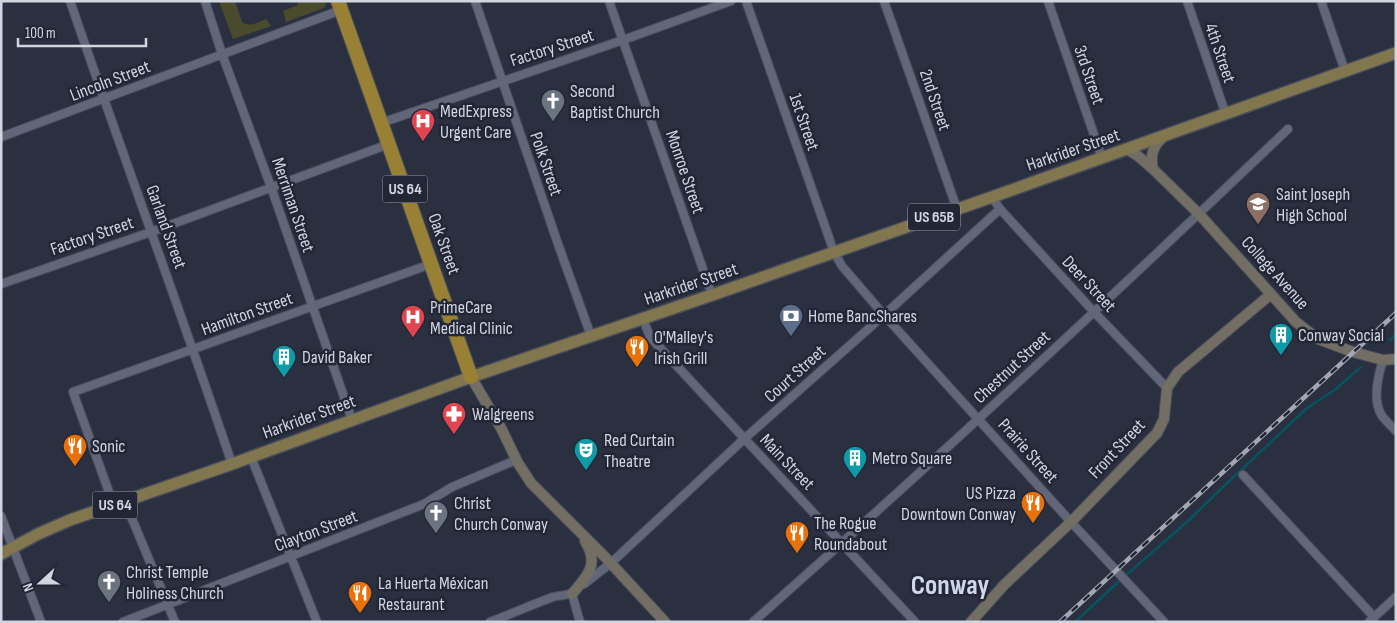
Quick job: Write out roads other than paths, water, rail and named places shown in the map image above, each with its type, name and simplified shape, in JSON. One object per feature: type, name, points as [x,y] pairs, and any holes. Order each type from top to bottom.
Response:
[{"type":"highway","name":"Oak Street","points":[[340,6],[471,377]]},
{"type":"main road","name":"Harkrider Street","points":[[1,554],[38,534],[70,520],[232,464],[471,377],[643,319],[1226,115],[1396,53]]},
{"type":"street","name":"Garland Street","points":[[70,1],[232,464]]},
{"type":"street","name":"Merriman Street","points":[[205,1],[222,54],[271,187],[352,420]]},
{"type":"street","name":"Polk Street","points":[[475,1],[591,336]]},
{"type":"street","name":"Monroe Street","points":[[609,1],[712,295]]},
{"type":"street","name":"Factory Street","points":[[381,123],[731,1]]},
{"type":"street","name":"1st Street","points":[[746,1],[834,252]]},
{"type":"street","name":"2nd Street","points":[[884,1],[957,209]]},
{"type":"street","name":"3rd Street","points":[[1048,1],[1102,158]]},
{"type":"street","name":"4th Street","points":[[1187,1],[1226,115]]},
{"type":"street","points":[[1321,1],[1345,71]]},
{"type":"street","name":"Lincoln Street","points":[[1,137],[104,100],[340,6]]},
{"type":"street","name":"Chestnut Street","points":[[754,622],[843,543],[1094,312],[1288,129]]},
{"type":"street","points":[[1153,169],[1151,157],[1153,150],[1163,137]]},
{"type":"street","name":"Factory Street","points":[[1,284],[151,232],[389,144]]},
{"type":"street","name":"College Avenue","points":[[1127,149],[1153,169],[1199,214],[1296,322],[1318,339],[1383,360],[1396,359]]},
{"type":"street","name":"Deer Street","points":[[992,197],[1000,209],[1094,312],[1167,388]]},
{"type":"street","name":"Court Street","points":[[572,594],[611,563],[744,439],[1000,209]]},
{"type":"street","name":"Prairie Street","points":[[834,252],[842,266],[884,315],[1161,619]]},
{"type":"street","name":"Hamilton Street","points":[[119,504],[73,392],[431,264]]},
{"type":"street","points":[[1167,388],[1183,368],[1271,294]]},
{"type":"street","name":"Main Street","points":[[643,319],[649,335],[915,622]]},
{"type":"street","points":[[1383,360],[1376,396],[1381,414],[1396,431]]},
{"type":"street","name":"Oak Street","points":[[471,377],[501,428],[516,460],[534,486],[611,563],[665,622]]},
{"type":"street","name":"Front Street","points":[[970,622],[1004,585],[1071,522],[1157,433],[1164,418],[1167,388]]},
{"type":"street","points":[[251,457],[317,622]]},
{"type":"street","name":"Clayton Street","points":[[123,622],[424,504],[452,487],[516,460]]},
{"type":"street","points":[[1243,475],[1371,619],[1396,597]]},
{"type":"street","points":[[119,504],[176,622]]},
{"type":"street","points":[[1,516],[41,622]]},
{"type":"street","name":"Oak Street","points":[[572,594],[591,569],[588,546],[579,532]]},
{"type":"street","points":[[490,622],[561,594],[572,594],[580,622]]},
{"type":"street","points":[[1152,622],[1161,619]]},
{"type":"waterway","points":[[1390,340],[1396,334]]},
{"type":"waterway","points":[[1075,622],[1188,521],[1307,408],[1336,389],[1361,367]]},
{"type":"railway","points":[[1060,622],[1396,313]]},
{"type":"place","name":"Second Baptist Church","points":[[553,122]]},
{"type":"place","name":"MedExpress Urgent Care","points":[[423,142]]},
{"type":"place","name":"Saint Joseph High School","points":[[1258,225]]},
{"type":"place","name":"Home BancShares","points":[[791,337]]},
{"type":"place","name":"PrimeCare Medical Clinic","points":[[413,338]]},
{"type":"place","name":"Conway Social","points":[[1281,356]]},
{"type":"place","name":"O'Malley's Irish Grill","points":[[637,368]]},
{"type":"place","name":"David Baker","points":[[284,378]]},
{"type":"place","name":"Walgreens","points":[[454,435]]},
{"type":"place","name":"Sonic","points":[[75,467]]},
{"type":"place","name":"Red Curtain Theatre","points":[[586,471]]},
{"type":"place","name":"Metro Square","points":[[855,479]]},
{"type":"place","name":"US Pizza Downtown Conway","points":[[1033,524]]},
{"type":"place","name":"Christ Church Conway","points":[[436,534]]},
{"type":"place","name":"The Rogue Roundabout","points":[[797,554]]},
{"type":"place","name":"Christ Temple Holiness Church","points":[[109,603]]},
{"type":"place","name":"La Huerta Méxican Restaurant","points":[[360,614]]},
{"type":"district","name":"Conway","points":[[950,585]]}]
